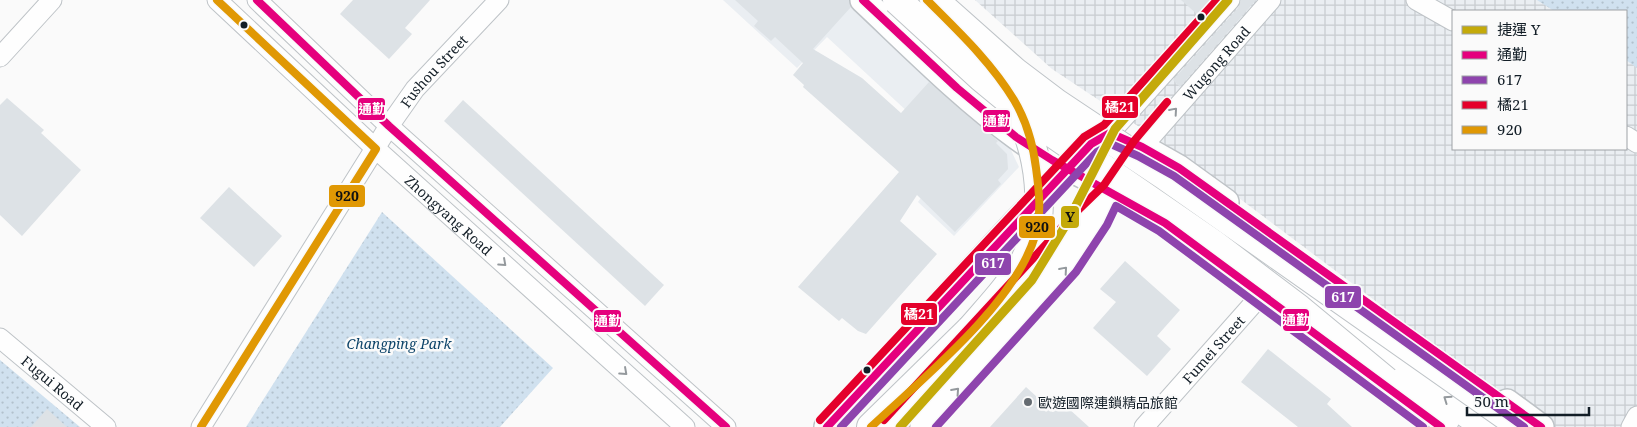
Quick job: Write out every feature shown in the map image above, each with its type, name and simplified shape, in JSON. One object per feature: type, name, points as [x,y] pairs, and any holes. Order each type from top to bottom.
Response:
[{"type":"highway","points":[[897,0],[982,78],[1032,118],[1212,243],[1299,309],[1386,381],[1454,427]]},
{"type":"highway","points":[[871,427],[971,329],[1012,280],[1025,260],[1034,237],[1038,213],[1036,162],[1029,135],[1014,102],[998,77],[927,0]]},
{"type":"highway","points":[[934,0],[1015,72],[1056,103],[1172,181],[1522,427]]},
{"type":"highway","points":[[1101,138],[1137,155],[1346,328],[1486,427]]},
{"type":"main road","points":[[863,0],[972,101],[1017,137],[1069,170],[1112,192],[1165,223],[1441,427]]},
{"type":"main road","points":[[916,0],[1008,82],[1101,138]]},
{"type":"main road","points":[[950,0],[1052,94],[1090,121],[1101,138],[1112,192]]},
{"type":"main road","points":[[827,427],[1016,222],[1101,138]]},
{"type":"main road","points":[[923,427],[1068,266],[1095,226],[1112,192],[1137,155],[1187,174],[1542,427]]},
{"type":"main road","points":[[891,427],[1080,221],[1112,192]]},
{"type":"street","points":[[0,57],[52,0]]},
{"type":"street","name":"Zhongyang Road","points":[[217,0],[376,148],[685,427]]},
{"type":"street","name":"Zhongyang Road","points":[[257,0],[390,126],[726,427]]},
{"type":"street","name":"Fushou Street","points":[[201,427],[415,89],[499,0]]},
{"type":"street","points":[[1101,138],[1230,0]]},
{"type":"street","name":"Wugong Road","points":[[1137,155],[1271,0]]},
{"type":"street","points":[[1416,0],[1452,20]]},
{"type":"street","name":"Fumei Street","points":[[1144,427],[1260,294]]},
{"type":"street","name":"Fugui Road","points":[[0,338],[106,427]]},
{"type":"street","points":[[1631,427],[1637,416]]},
{"type":"shaded area","points":[[723,0],[850,0],[1010,148],[1019,167],[954,236],[918,202],[952,153],[827,37],[797,68]]},
{"type":"shaded area","points":[[975,0],[1637,0],[1637,427],[1551,427],[1402,321],[1186,158],[1052,69]]},
{"type":"green space","points":[[1537,0],[1637,0],[1637,68],[1627,61],[1627,10],[1552,10]]},
{"type":"green space","name":"Changping Park","points":[[382,212],[553,368],[500,427],[246,427]]},
{"type":"green space","points":[[0,360],[80,427],[0,427]]},
{"type":"building","points":[[353,0],[430,0],[405,28],[412,34],[389,59],[340,14]]},
{"type":"building","points":[[735,0],[849,0],[851,7],[813,49],[862,78],[901,113],[929,82],[998,141],[996,143],[1007,154],[1008,169],[998,180],[1001,184],[955,232],[917,195],[900,221],[937,254],[866,334],[858,331],[842,318],[839,321],[798,287],[899,172],[803,87],[804,85],[793,75],[803,63],[775,37],[771,41],[754,26],[758,21]]},
{"type":"building","points":[[1181,0],[1215,0],[1156,66],[1198,15]]},
{"type":"building","points":[[1241,0],[1256,0],[1180,87],[1173,80],[1238,8]]},
{"type":"building","points":[[7,98],[44,130],[41,133],[81,170],[22,236],[0,215],[0,105]]},
{"type":"building","points":[[463,100],[664,285],[645,306],[444,121]]},
{"type":"building","points":[[229,187],[282,236],[254,267],[200,218]]},
{"type":"building","points":[[1125,261],[1180,310],[1157,336],[1171,349],[1147,376],[1093,328],[1116,302],[1100,289]]},
{"type":"building","points":[[1268,349],[1331,399],[1327,404],[1352,427],[1298,427],[1241,382]]},
{"type":"building","name":"歐遊國際連鎖精品旅館","points":[[1026,387],[1048,407],[1057,398],[1089,427],[990,427]]},
{"type":"building","points":[[47,409],[67,427],[31,427]]},
{"type":"metro line","name":"Y","points":[[900,427],[1032,280],[1067,223],[1115,129],[1228,0]]},
{"type":"transit line","name":"920","points":[[201,427],[376,149],[217,0]]},
{"type":"transit line","name":"通勤","points":[[257,0],[389,126],[726,427]]},
{"type":"transit line","name":"通勤","points":[[863,0],[957,88],[1016,137],[1052,160],[1165,223],[1441,427]]},
{"type":"transit line","name":"920","points":[[871,427],[965,339],[988,314],[1008,288],[1024,262],[1035,236],[1039,219],[1039,193],[1035,159],[1028,132],[1014,100],[985,60],[927,0]]},
{"type":"transit line","name":"橘21","points":[[820,420],[1084,137],[1104,125],[1217,0]]},
{"type":"transit line","name":"橘21","points":[[884,420],[1074,214],[1104,185],[1134,141],[1167,102]]},
{"type":"transit line","name":"通勤","points":[[827,427],[1091,144],[1110,133],[1142,147],[1179,168],[1541,427]]},
{"type":"transit line","name":"617","points":[[841,427],[1097,152],[1111,144],[1138,156],[1174,176],[1524,427]]},
{"type":"transit line","name":"617","points":[[936,427],[1076,272],[1107,225],[1116,206],[1159,231],[1423,427]]},
{"type":"place","name":"歐遊國際連鎖精品旅館","points":[[1028,402]]}]
